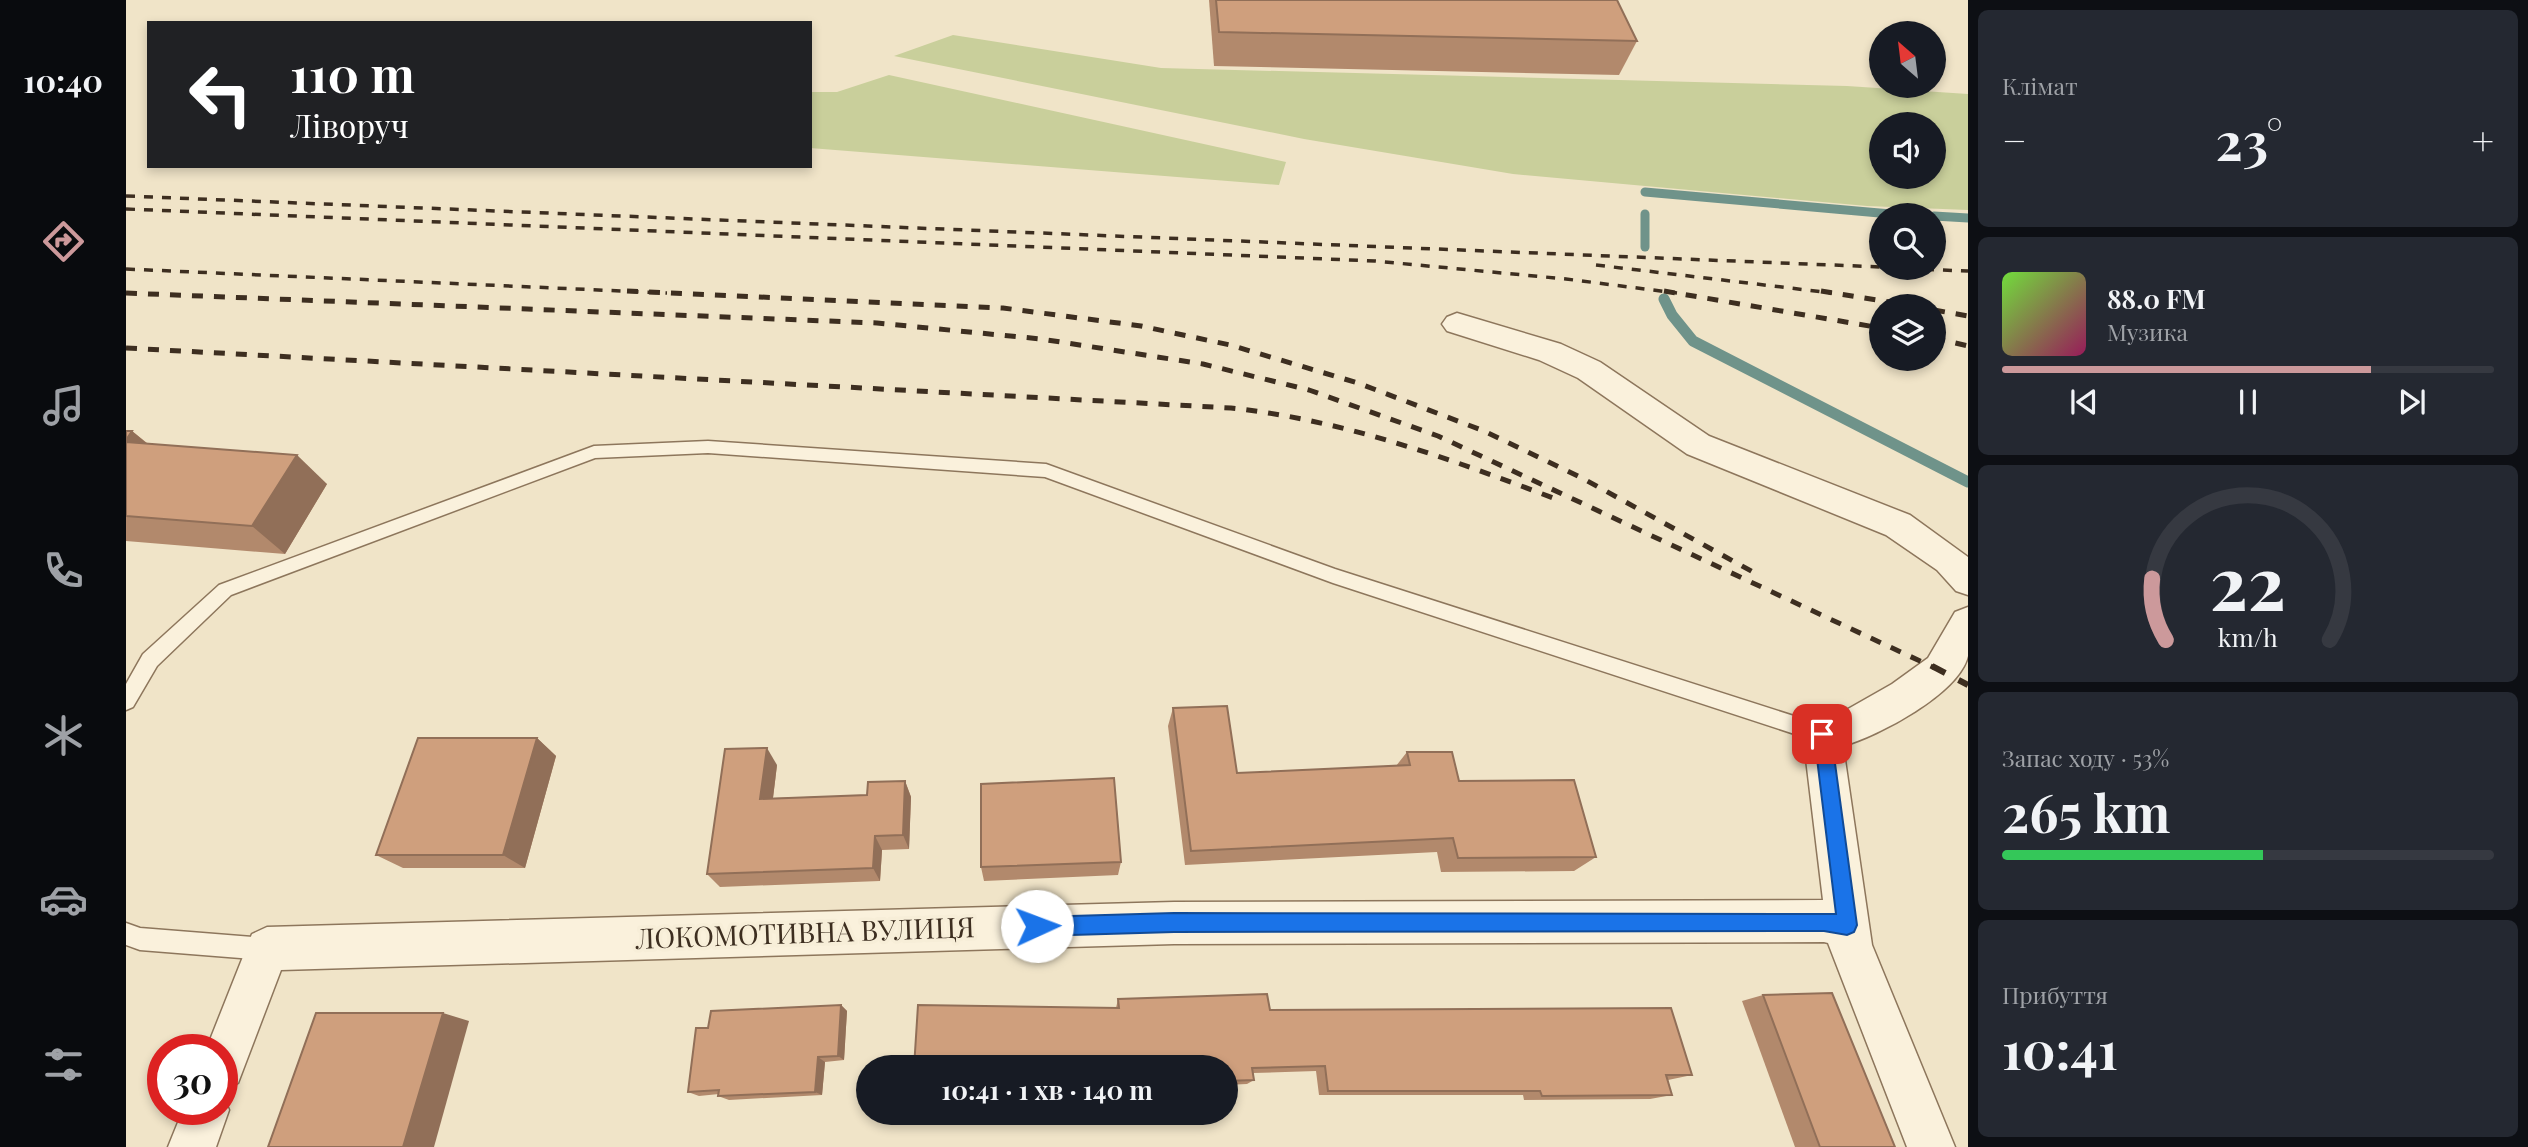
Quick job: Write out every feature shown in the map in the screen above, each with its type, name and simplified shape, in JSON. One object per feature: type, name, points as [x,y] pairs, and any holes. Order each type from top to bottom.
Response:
[{"type":"street","points":[[1457,324],[1550,352],[1589,370],[1698,445],[1746,467],[1898,525],[1949,560],[1968,580]]},
{"type":"street","points":[[1931,1147],[1850,945],[1822,734],[1857,724],[1905,696],[1941,670],[1968,623]]},
{"type":"street","name":"ЛОКОМОТИВНА ВУЛИЦЯ","points":[[267,949],[1174,922],[1824,921],[1847,925]]},
{"type":"street","points":[[235,1034],[267,949]]},
{"type":"street","points":[[192,1147],[200,1125]]},
{"type":"lane","points":[[126,701],[150,660],[225,590],[594,452],[708,447],[1046,471],[1333,576],[1822,734]]},
{"type":"lane","points":[[126,934],[140,939],[267,949]]},
{"type":"green space","points":[[953,35],[1161,68],[1847,86],[1869,87],[1869,98],[1946,98],[1946,93],[1968,94],[1968,210],[1946,209],[1946,203],[1869,203],[1867,206],[1513,174],[1304,139],[894,56]]},
{"type":"green space","points":[[889,75],[1286,162],[1279,185],[812,148],[812,92],[837,92]]},
{"type":"building","points":[[1216,0],[1617,0],[1637,41],[1219,32]]},
{"type":"building","points":[[126,442],[297,455],[252,526],[126,516]]},
{"type":"building","points":[[1227,706],[1237,773],[1410,765],[1407,752],[1452,752],[1459,781],[1574,780],[1596,857],[1458,858],[1453,838],[1191,851],[1173,708]]},
{"type":"building","points":[[418,738],[537,738],[503,855],[376,855]]},
{"type":"building","points":[[767,748],[760,799],[867,795],[868,782],[905,781],[903,835],[875,836],[873,868],[707,874],[725,749]]},
{"type":"building","points":[[1114,778],[1121,862],[981,867],[981,784]]},
{"type":"building","points":[[1832,993],[1895,1147],[1820,1147],[1763,995]]},
{"type":"building","points":[[1267,994],[1270,1010],[1671,1008],[1692,1075],[1666,1075],[1672,1095],[1542,1096],[1540,1091],[1328,1091],[1325,1066],[1252,1068],[1254,1080],[1238,1081],[1238,1055],[915,1055],[918,1005],[1119,1008],[1118,999]]},
{"type":"building","points":[[841,1005],[838,1056],[818,1057],[815,1092],[718,1096],[719,1090],[688,1092],[696,1028],[708,1028],[711,1011]]},
{"type":"building","points":[[316,1013],[443,1013],[403,1147],[268,1147]]},
{"type":"waterway","points":[[1645,192],[1869,212]]},
{"type":"waterway","points":[[1645,214],[1645,247]]},
{"type":"waterway","points":[[1946,217],[1968,218]]},
{"type":"waterway","points":[[1664,299],[1672,315],[1693,341],[1968,482]]},
{"type":"railway","points":[[126,196],[1869,267]]},
{"type":"railway","points":[[126,209],[1375,261],[1566,279],[1672,292]]},
{"type":"railway","points":[[1596,265],[1832,293]]},
{"type":"railway","points":[[126,269],[667,293]]},
{"type":"railway","points":[[1946,270],[1968,271]]},
{"type":"railway","points":[[627,291],[1003,308],[1141,326],[1230,345],[1358,383],[1484,431],[1582,478],[1753,572]]},
{"type":"railway","points":[[1664,291],[1672,292]]},
{"type":"railway","points":[[1821,291],[1869,299]]},
{"type":"railway","points":[[1672,292],[1677,293]]},
{"type":"railway","points":[[1672,292],[1869,326]]},
{"type":"railway","points":[[126,293],[877,323],[1041,339],[1203,364],[1309,390],[1438,436],[1935,668]]},
{"type":"railway","points":[[1946,312],[1968,316]]},
{"type":"railway","points":[[1946,341],[1968,346]]},
{"type":"railway","points":[[126,348],[1231,408],[1314,422],[1395,442],[1553,498]]},
{"type":"railway","points":[[1932,666],[1968,685]]},
{"type":"route","points":[[1037,926],[1174,922],[1824,921],[1847,925],[1822,734]]}]
